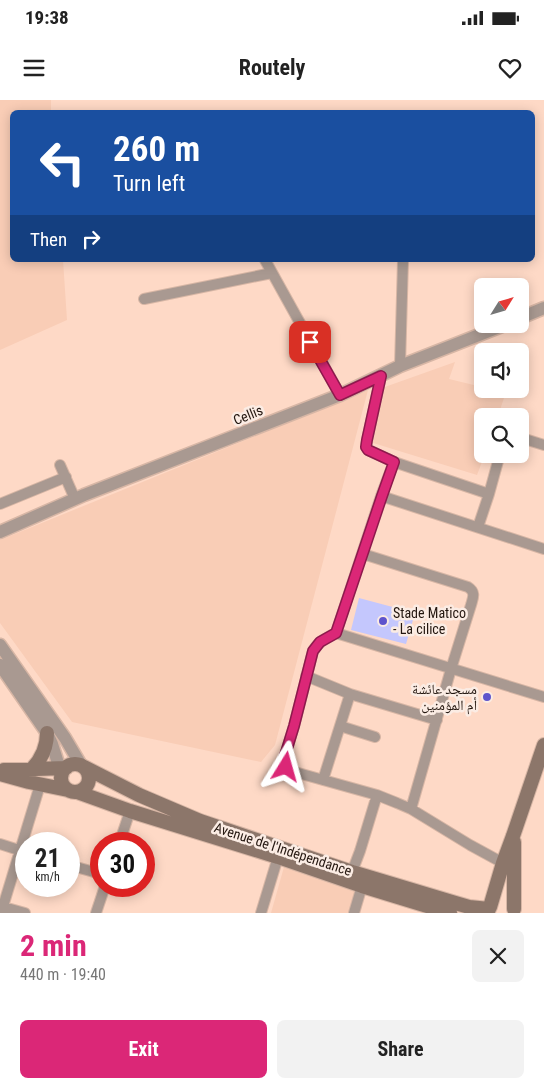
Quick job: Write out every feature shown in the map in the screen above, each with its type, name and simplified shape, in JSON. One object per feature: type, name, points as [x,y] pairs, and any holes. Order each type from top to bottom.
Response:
[{"type":"main road","points":[[30,770],[42,757],[47,733]]},
{"type":"main road","points":[[488,910],[544,745]]},
{"type":"main road","points":[[73,764],[82,766],[89,775],[89,780],[85,788],[73,791],[63,784],[62,771],[73,764]]},
{"type":"main road","name":"Avenue de l'Indépendance","points":[[82,766],[148,799],[200,821],[352,872],[469,907],[488,910],[500,903],[505,904],[516,912]]},
{"type":"main road","name":"Avenue de l'Indépendance","points":[[0,772],[30,770],[62,771]]},
{"type":"main road","name":"Avenue de l'Indépendance","points":[[0,772],[40,784],[73,791],[450,913]]},
{"type":"main road","points":[[514,836],[516,912]]},
{"type":"street","points":[[266,262],[340,395]]},
{"type":"street","points":[[400,366],[403,262]]},
{"type":"street","points":[[144,300],[272,273]]},
{"type":"street","points":[[529,314],[544,308]]},
{"type":"street","name":"Cellis","points":[[0,532],[75,499],[340,395],[400,366],[484,333]]},
{"type":"street","points":[[381,376],[367,440],[366,447],[368,450],[394,462],[489,494]]},
{"type":"street","points":[[529,440],[544,445]]},
{"type":"street","points":[[394,462],[336,633],[320,642],[313,651],[283,762],[291,771],[377,795],[411,809],[470,845],[503,862]]},
{"type":"street","points":[[478,527],[498,463]]},
{"type":"street","points":[[60,465],[75,499]]},
{"type":"street","points":[[0,504],[66,477]]},
{"type":"street","points":[[382,496],[544,549]]},
{"type":"street","points":[[363,554],[462,584],[472,589],[474,595],[411,809]]},
{"type":"street","points":[[336,633],[544,697]]},
{"type":"street","points":[[0,646],[82,766]]},
{"type":"street","points":[[0,665],[47,733],[62,771]]},
{"type":"street","points":[[306,676],[350,694],[437,720]]},
{"type":"street","points":[[323,780],[350,694]]},
{"type":"street","points":[[340,726],[375,737]]},
{"type":"street","points":[[28,832],[40,784]]},
{"type":"street","points":[[352,872],[377,795]]},
{"type":"street","points":[[123,832],[130,811]]},
{"type":"street","points":[[0,844],[15,849]]},
{"type":"street","points":[[262,913],[278,857]]},
{"type":"street","points":[[15,873],[2,908],[25,913]]},
{"type":"street","points":[[354,913],[362,886]]},
{"type":"street","points":[[96,913],[101,897]]},
{"type":"shaded area","points":[[0,100],[51,100],[51,110],[10,110],[10,262],[63,262],[67,320],[0,350]]},
{"type":"shaded area","points":[[455,362],[449,379],[474,385],[474,398],[504,398],[501,408],[474,408],[474,463],[482,463],[477,475],[370,442],[382,388]]},
{"type":"shaded area","points":[[368,390],[275,745],[261,762],[72,722],[0,623],[0,540]]},
{"type":"shaded area","name":"Stade Matico - La cilice","points":[[359,598],[415,613],[406,644],[351,630]]},
{"type":"shaded area","points":[[284,867],[356,888],[349,913],[271,913]]},
{"type":"place","name":"Stade Matico - La cilice","points":[[383,621]]},
{"type":"place","name":"مسجد عائشة أم المؤمنين","points":[[487,697]]},
{"type":"route","points":[[286,767],[283,762],[313,651],[320,642],[336,633],[394,462],[368,450],[366,447],[381,376],[340,395],[310,342]]}]
